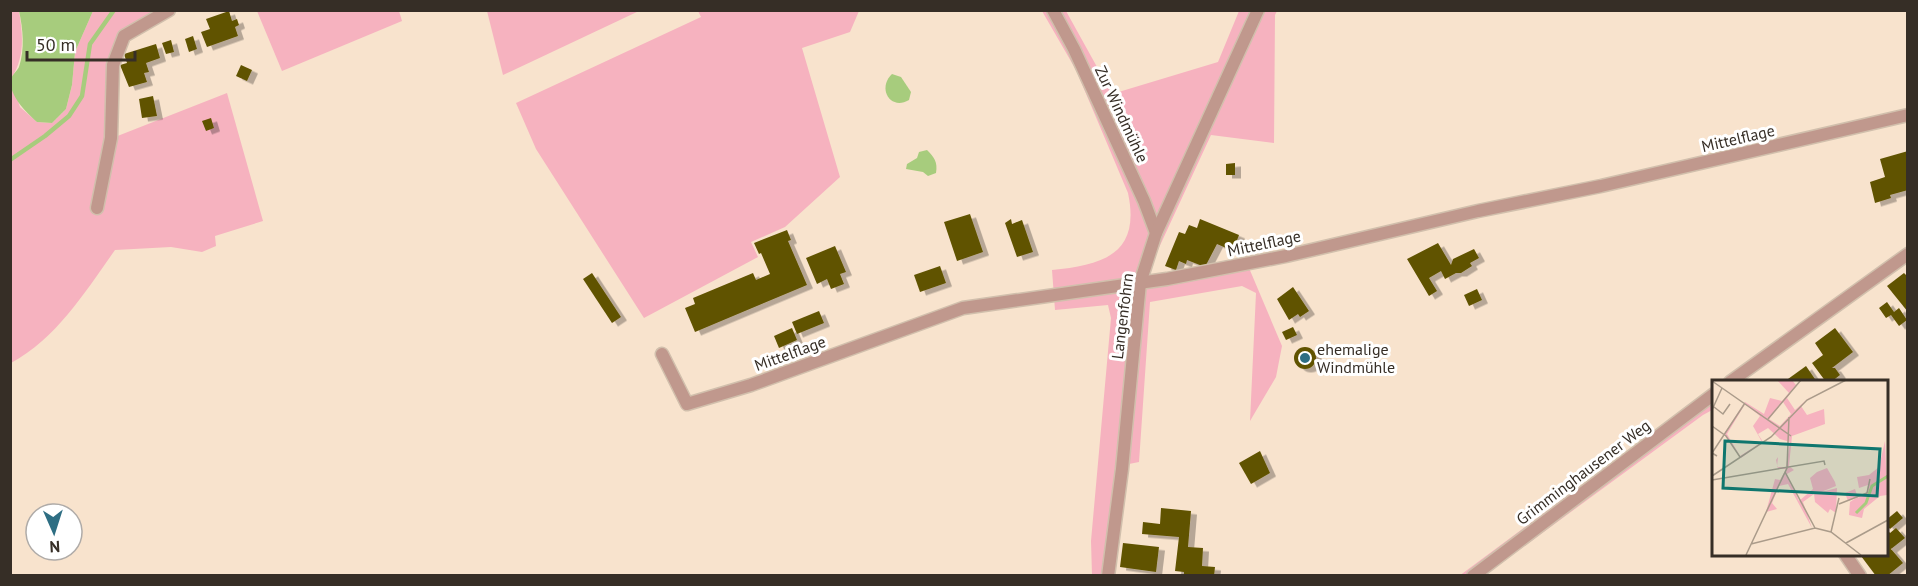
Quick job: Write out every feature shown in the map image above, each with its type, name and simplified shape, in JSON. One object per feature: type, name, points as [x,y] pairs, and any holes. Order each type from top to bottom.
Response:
[{"type":"street","points":[[97,208],[111,138],[113,65],[124,36],[169,10]]},
{"type":"street","name":"Zur Windmühle","points":[[1053,10],[1079,60],[1144,201],[1156,233]]},
{"type":"street","name":"Langenfohrn","points":[[1108,576],[1122,469],[1140,283],[1156,233],[1257,10]]},
{"type":"street","name":"Mittelflage","points":[[662,354],[687,404],[751,385],[963,308],[1140,283],[1286,256],[1908,115]]},
{"type":"street","points":[[1733,380],[1908,254]]},
{"type":"street","name":"Grimminghausener Weg","points":[[1473,576],[1712,396]]},
{"type":"street","points":[[1846,556],[1860,576]]},
{"type":"shaded area","points":[[487,10],[639,11],[503,75]]},
{"type":"shaded area","points":[[11,11],[19,11],[22,38],[19,63],[11,79]]},
{"type":"shaded area","points":[[19,11],[93,11],[75,52],[72,85],[66,109],[52,123],[37,122],[19,103],[12,91],[11,79],[19,67],[23,46]]},
{"type":"shaded area","points":[[93,11],[175,11],[126,38],[117,65],[115,137],[227,93],[263,221],[215,236],[216,246],[202,252],[171,247],[115,250],[69,313],[42,341],[11,363],[11,79],[20,107],[37,122],[52,123],[66,109],[72,85],[75,52]]},
{"type":"shaded area","points":[[257,11],[399,11],[402,21],[282,71]]},
{"type":"shaded area","points":[[698,11],[859,11],[850,32],[802,48],[840,177],[785,227],[751,242],[758,257],[644,318],[536,149],[516,103],[701,17]]},
{"type":"shaded area","points":[[1042,11],[1066,11],[1112,94],[1218,62],[1239,11],[1277,11],[1275,15],[1274,143],[1211,135],[1151,265],[1146,286],[1249,268],[1282,346],[1276,377],[1250,421],[1256,293],[1242,286],[1150,302],[1139,462],[1129,464],[1115,575],[1092,575],[1091,541],[1111,318],[1108,305],[1055,310],[1052,270],[1102,260],[1114,252],[1123,243],[1129,230],[1131,214],[1128,193],[1076,70]]},
{"type":"shaded area","points":[[892,74],[901,77],[911,92],[909,100],[896,103],[888,96],[886,86]]},
{"type":"shaded area","points":[[927,150],[935,160],[936,173],[928,176],[923,172],[906,169],[907,164],[917,158],[919,152]]},
{"type":"shaded area","points":[[1712,388],[1712,410],[1485,575],[1459,576]]},
{"type":"building","points":[[229,11],[232,21],[237,19],[239,25],[235,27],[238,36],[207,47],[201,32],[210,29],[206,19]]},
{"type":"building","points":[[193,36],[197,49],[189,52],[185,39]]},
{"type":"building","points":[[171,40],[174,52],[166,54],[162,43]]},
{"type":"building","points":[[156,44],[160,58],[146,63],[149,72],[144,73],[147,82],[129,87],[120,65],[127,63],[124,54]]},
{"type":"building","points":[[241,65],[252,70],[247,81],[236,76]]},
{"type":"building","points":[[153,96],[157,116],[142,118],[139,99]]},
{"type":"building","points":[[211,118],[214,128],[206,131],[202,121]]},
{"type":"building","points":[[1908,151],[1908,190],[1890,195],[1891,198],[1875,203],[1870,182],[1885,177],[1880,159]]},
{"type":"building","points":[[1235,163],[1235,175],[1226,175],[1226,164]]},
{"type":"building","points":[[970,214],[983,252],[957,261],[944,222]]},
{"type":"building","points":[[1011,219],[1012,224],[1022,220],[1033,252],[1017,257],[1005,223]]},
{"type":"building","points":[[1200,219],[1239,235],[1233,251],[1217,244],[1205,267],[1187,260],[1186,264],[1179,261],[1176,270],[1165,266],[1179,232],[1185,234],[1189,225],[1197,228]]},
{"type":"building","points":[[787,230],[791,240],[788,241],[807,285],[695,332],[685,308],[695,304],[693,298],[753,273],[756,280],[770,274],[754,243]]},
{"type":"building","points":[[1438,243],[1451,265],[1453,259],[1474,249],[1479,258],[1470,263],[1472,266],[1461,273],[1445,279],[1441,271],[1429,278],[1437,291],[1429,296],[1407,259]]},
{"type":"building","points":[[835,246],[846,272],[840,274],[844,284],[831,289],[827,279],[817,284],[806,258]]},
{"type":"building","points":[[940,266],[946,283],[920,292],[914,275]]},
{"type":"building","points":[[592,273],[621,317],[612,323],[583,279]]},
{"type":"building","points":[[1904,273],[1908,277],[1908,312],[1887,286]]},
{"type":"building","points":[[1293,287],[1309,311],[1289,320],[1277,299]]},
{"type":"building","points":[[1477,289],[1482,300],[1469,306],[1464,295]]},
{"type":"building","points":[[1887,302],[1894,312],[1899,308],[1907,320],[1899,326],[1891,315],[1886,318],[1879,308]]},
{"type":"building","points":[[819,311],[824,323],[797,334],[792,322]]},
{"type":"building","points":[[1293,327],[1297,335],[1286,340],[1282,332]]},
{"type":"building","points":[[792,328],[797,340],[779,348],[774,336]]},
{"type":"building","points":[[1835,328],[1853,352],[1832,368],[1835,368],[1840,375],[1834,380],[1825,380],[1812,363],[1823,355],[1815,343]]},
{"type":"building","name":"ehemalige Windmühle","points":[[1305,347],[1313,350],[1316,358],[1313,366],[1305,369],[1297,366],[1294,358],[1297,350]]},
{"type":"building","points":[[1806,366],[1816,380],[1789,380]]},
{"type":"building","points":[[1260,451],[1270,473],[1251,484],[1239,463]]},
{"type":"building","points":[[1161,508],[1191,511],[1188,547],[1203,548],[1202,566],[1215,567],[1214,576],[1184,576],[1184,572],[1175,571],[1179,537],[1142,534],[1143,522],[1160,524]]},
{"type":"building","points":[[1897,511],[1903,518],[1890,529],[1888,518]]},
{"type":"building","points":[[1896,528],[1905,538],[1891,549],[1903,563],[1887,576],[1876,576],[1861,556],[1888,556],[1888,530],[1890,533]]},
{"type":"building","points":[[1123,543],[1159,547],[1156,572],[1120,567]]},
{"type":"waterway","points":[[10,160],[69,116],[82,96],[90,44],[114,10]]},
{"type":"place","name":"ehemalige Windmühle","points":[[1305,358]]}]
